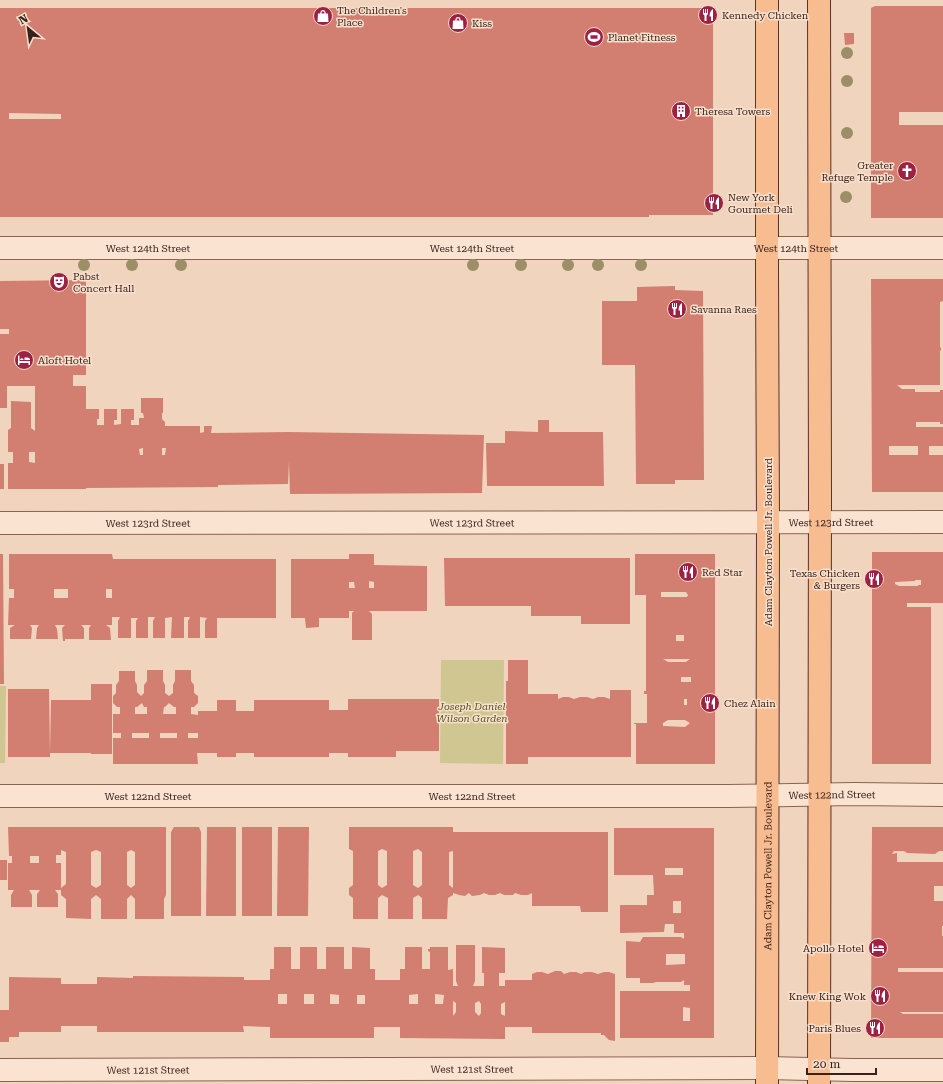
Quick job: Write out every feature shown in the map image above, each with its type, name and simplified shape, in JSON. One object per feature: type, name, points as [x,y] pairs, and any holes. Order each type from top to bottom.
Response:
[{"type":"main road","name":"Adam Clayton Powell Jr. Boulevard","points":[[767,1076],[768,0]]},
{"type":"main road","points":[[819,0],[819,1076]]},
{"type":"street","name":"West 124th Street","points":[[0,248],[943,248]]},
{"type":"street","name":"West 123rd Street","points":[[0,523],[943,522]]},
{"type":"street","name":"West 122nd Street","points":[[0,796],[943,795]]},
{"type":"street","name":"West 121st Street","points":[[0,1070],[819,1076],[943,1070]]},
{"type":"green space","name":"Joseph Daniel Wilson Garden","points":[[441,660],[504,660],[503,764],[440,763]]},
{"type":"green space","points":[[0,686],[6,686],[5,763],[0,763]]},
{"type":"building","points":[[875,6],[943,6],[943,112],[899,112],[899,125],[943,125],[943,218],[871,218],[871,8]]},
{"type":"building","points":[[0,8],[713,8],[713,215],[649,215],[649,217],[0,217]],"holes":[[[9,113],[61,114],[61,119],[9,119]]]},
{"type":"building","points":[[844,33],[854,33],[854,44],[845,45]]},
{"type":"building","points":[[871,279],[943,279],[943,301],[940,302],[940,385],[897,385],[902,389],[915,389],[915,392],[940,392],[940,390],[943,390],[943,424],[940,424],[940,422],[916,422],[916,427],[943,427],[943,446],[929,446],[929,455],[943,455],[943,492],[872,492]],"holes":[[[889,446],[918,446],[918,455],[889,455]]]},
{"type":"building","points":[[86,280],[86,375],[73,375],[73,386],[86,386],[86,409],[99,409],[99,419],[97,419],[97,425],[104,425],[104,409],[117,409],[117,420],[114,420],[114,425],[121,424],[121,409],[134,409],[134,420],[131,420],[131,425],[139,425],[139,418],[144,418],[143,413],[141,413],[141,398],[163,398],[162,419],[165,422],[165,426],[200,426],[200,433],[204,432],[204,426],[212,426],[211,433],[288,432],[484,435],[482,493],[290,494],[289,461],[288,484],[218,485],[218,487],[8,489],[8,463],[13,463],[13,452],[8,452],[8,430],[11,428],[11,401],[31,402],[31,428],[35,431],[35,386],[7,386],[7,408],[0,408],[0,334],[9,334],[9,329],[0,329],[0,281]],"holes":[[[143,448],[143,455],[140,455],[139,449]],[[162,448],[166,448],[165,455],[162,455]],[[29,452],[35,452],[35,463],[29,462]]]},
{"type":"building","points":[[675,286],[675,290],[703,291],[704,480],[675,480],[675,484],[636,484],[635,365],[602,365],[602,301],[637,301],[637,287]]},
{"type":"building","points":[[538,420],[549,420],[549,432],[603,432],[604,486],[487,486],[486,443],[505,443],[505,431],[538,432]]},
{"type":"building","points":[[0,464],[4,464],[4,489],[0,489]]},
{"type":"building","points":[[872,552],[943,552],[943,603],[907,603],[907,607],[931,607],[931,764],[872,764]],"holes":[[[921,580],[921,585],[918,586],[899,586],[895,584],[895,582]]]},
{"type":"building","points":[[0,554],[3,554],[4,684],[0,684]]},
{"type":"building","points":[[9,554],[112,554],[113,559],[276,559],[276,618],[217,618],[217,638],[205,638],[205,621],[207,618],[200,617],[200,638],[188,638],[188,621],[190,617],[184,617],[184,638],[171,638],[172,617],[165,618],[165,638],[153,638],[153,621],[155,617],[148,617],[148,638],[136,638],[136,621],[138,618],[131,618],[131,638],[118,638],[118,621],[120,617],[112,617],[112,625],[106,625],[110,628],[111,640],[89,640],[89,628],[91,625],[81,625],[84,628],[84,639],[65,639],[65,641],[63,641],[62,628],[65,625],[55,625],[58,639],[36,639],[37,628],[39,625],[30,625],[32,628],[31,639],[10,639],[10,628],[15,625],[8,625],[9,598],[14,598],[14,589],[9,589]],"holes":[[[54,589],[68,589],[68,598],[54,598]],[[106,589],[112,589],[112,598],[106,598]]]},
{"type":"building","points":[[349,554],[374,554],[374,565],[427,566],[427,611],[369,611],[372,614],[372,640],[352,640],[352,613],[354,611],[349,611],[349,618],[319,618],[319,627],[306,628],[305,618],[291,618],[291,559],[349,559]],"holes":[[[369,581],[374,582],[374,588],[369,588]],[[349,582],[354,582],[355,588],[349,588]]]},
{"type":"building","points":[[635,554],[715,554],[715,764],[636,764],[636,724],[634,723],[647,723],[647,694],[644,694],[644,691],[646,691],[646,595],[635,595]],"holes":[[[661,592],[686,592],[688,595],[687,597],[661,597]],[[676,635],[684,635],[684,641],[676,641]],[[663,659],[690,659],[686,662],[668,662]],[[681,677],[691,677],[691,682],[681,682]],[[684,699],[687,699],[687,705],[684,705]],[[668,720],[685,720],[690,723],[685,727],[663,726],[663,723]]]},
{"type":"building","points":[[444,558],[630,558],[630,624],[581,624],[581,616],[531,616],[531,606],[445,606]]},
{"type":"building","points":[[508,660],[528,660],[528,694],[558,694],[558,699],[563,697],[574,699],[587,697],[593,699],[604,697],[610,699],[610,690],[631,690],[631,757],[528,757],[528,764],[506,764],[506,681],[508,681]]},
{"type":"building","points":[[147,670],[163,670],[165,693],[169,696],[173,693],[175,670],[191,670],[191,681],[194,685],[194,693],[198,696],[198,703],[194,707],[191,707],[191,714],[198,715],[198,711],[217,711],[217,700],[236,700],[236,711],[254,711],[254,700],[329,700],[329,710],[348,710],[348,699],[439,699],[439,751],[396,751],[396,757],[348,757],[348,753],[329,753],[329,757],[254,757],[254,753],[236,753],[236,757],[217,757],[217,753],[197,753],[198,764],[113,764],[113,738],[121,738],[121,733],[113,733],[113,714],[120,714],[120,707],[117,707],[113,703],[113,696],[116,693],[116,685],[119,681],[119,671],[135,671],[137,692],[141,696],[144,693],[144,685],[147,681]],"holes":[[[142,703],[144,707],[147,707],[147,714],[135,714],[135,707]],[[169,703],[176,707],[176,714],[163,714],[165,707]],[[132,733],[149,733],[149,738],[132,738]],[[160,733],[177,733],[177,738],[160,738]],[[188,733],[198,733],[198,738],[188,738]]]},
{"type":"building","points":[[91,684],[112,684],[112,754],[50,753],[51,700],[91,700]]},
{"type":"building","points":[[8,689],[49,689],[50,757],[8,757]]},
{"type":"building","points":[[8,827],[166,827],[166,895],[164,899],[164,919],[135,919],[135,899],[131,895],[127,899],[127,919],[101,919],[101,899],[96,895],[91,899],[91,919],[66,918],[66,899],[61,895],[61,890],[55,890],[58,894],[58,907],[37,907],[37,894],[40,890],[29,890],[32,895],[32,907],[11,907],[11,895],[14,890],[8,890],[8,863],[12,863],[12,856],[9,856]],"holes":[[[61,850],[66,852],[66,884],[61,888],[61,863],[56,863],[56,855],[61,855]],[[96,850],[101,852],[101,885],[96,888],[91,885],[91,852]],[[131,850],[135,852],[135,885],[131,888],[127,885],[127,852]],[[30,856],[39,856],[39,863],[30,863]]]},
{"type":"building","points":[[174,827],[199,827],[201,832],[201,916],[171,916],[171,832]]},
{"type":"building","points":[[207,827],[236,827],[236,916],[206,916]]},
{"type":"building","points":[[242,827],[272,827],[272,916],[242,916]]},
{"type":"building","points":[[278,827],[309,827],[308,916],[277,916]]},
{"type":"building","points":[[349,827],[453,827],[453,832],[608,832],[608,912],[581,912],[580,906],[532,906],[532,893],[528,895],[515,893],[513,895],[504,895],[500,893],[489,895],[484,893],[472,896],[469,893],[465,896],[453,893],[453,895],[448,898],[447,919],[422,919],[422,898],[418,895],[413,898],[413,919],[388,919],[388,898],[382,895],[378,898],[378,919],[353,919],[353,898],[349,895],[349,888],[353,885],[353,851],[349,849]],"holes":[[[382,849],[387,851],[387,885],[382,888],[378,885],[378,851]],[[418,849],[422,852],[422,885],[418,888],[413,885],[413,851]],[[453,851],[453,888],[449,885],[449,852]]]},
{"type":"building","points":[[872,827],[943,827],[943,851],[939,851],[935,854],[894,851],[892,854],[897,853],[897,862],[943,862],[943,886],[934,886],[934,901],[943,901],[943,968],[898,968],[898,972],[943,972],[943,1012],[900,1012],[903,1014],[943,1014],[943,1038],[871,1038]]},
{"type":"building","points":[[614,828],[714,828],[714,1038],[620,1038],[620,991],[690,991],[690,985],[684,985],[684,980],[681,982],[640,983],[640,978],[626,978],[626,941],[640,942],[643,937],[681,937],[684,939],[684,933],[674,933],[674,924],[665,924],[664,932],[620,933],[620,905],[647,905],[647,895],[654,895],[653,875],[614,875]],"holes":[[[665,868],[683,868],[683,875],[665,875]],[[673,901],[681,901],[681,913],[673,913]],[[666,954],[685,954],[685,964],[666,965]],[[683,1007],[690,1008],[690,1021],[683,1021]]]},
{"type":"building","points":[[0,860],[7,860],[7,880],[0,880]]},
{"type":"building","points":[[456,945],[475,945],[475,981],[473,986],[484,986],[484,973],[482,973],[482,947],[505,948],[505,973],[499,973],[499,986],[505,986],[505,980],[532,980],[532,974],[537,972],[548,974],[555,971],[561,971],[564,974],[576,972],[581,974],[585,972],[592,972],[598,974],[609,972],[615,974],[615,1041],[609,1040],[604,1035],[601,1035],[601,1033],[532,1033],[532,1027],[505,1027],[505,1039],[400,1038],[400,1027],[374,1027],[374,1038],[270,1038],[270,1027],[243,1026],[244,1032],[97,1032],[97,1026],[61,1026],[61,1032],[19,1032],[19,1037],[9,1037],[9,1042],[0,1042],[0,1010],[9,1010],[9,977],[61,978],[61,984],[97,984],[97,977],[133,978],[133,976],[244,977],[244,980],[270,980],[270,969],[274,969],[274,947],[291,947],[291,969],[300,969],[300,947],[317,947],[317,969],[326,969],[326,947],[344,947],[344,969],[352,969],[352,947],[370,948],[370,969],[375,969],[375,980],[400,980],[400,969],[405,969],[405,947],[422,947],[422,969],[430,969],[430,952],[428,949],[430,949],[430,947],[448,947],[448,970],[453,969],[453,986],[458,986],[456,981]],"holes":[[[278,994],[287,994],[287,1004],[278,1004]],[[304,994],[314,994],[314,1004],[304,1004]],[[330,994],[339,995],[339,1004],[330,1004]],[[418,994],[418,1004],[409,1004],[409,995]],[[435,994],[444,995],[443,1004],[435,1004]],[[357,995],[365,995],[365,1004],[357,1004]],[[453,1001],[456,1003],[456,1012],[453,1016]],[[479,1001],[481,1004],[481,1013],[479,1016],[475,1012],[475,1003]],[[505,1002],[505,1016],[501,1014],[501,1004]]]},
{"type":"place","name":"Kennedy Chicken","points":[[708,15]]},
{"type":"place","name":"The Children's Place","points":[[323,16]]},
{"type":"place","name":"Kiss","points":[[458,23]]},
{"type":"place","name":"Planet Fitness","points":[[594,37]]},
{"type":"place","name":"Theresa Towers","points":[[681,111]]},
{"type":"place","name":"Greater Refuge Temple","points":[[907,171]]},
{"type":"place","name":"New York Gourmet Deli","points":[[714,203]]},
{"type":"place","name":"Pabst Concert Hall","points":[[59,282]]},
{"type":"place","name":"Savanna Raes","points":[[677,309]]},
{"type":"place","name":"Aloft Hotel","points":[[24,360]]},
{"type":"place","name":"Red Star","points":[[688,572]]},
{"type":"place","name":"Texas Chicken & Burgers","points":[[874,579]]},
{"type":"place","name":"Chez Alain","points":[[710,703]]},
{"type":"place","name":"Apollo Hotel","points":[[878,948]]},
{"type":"place","name":"Knew King Wok","points":[[880,996]]},
{"type":"place","name":"Paris Blues","points":[[875,1028]]}]
